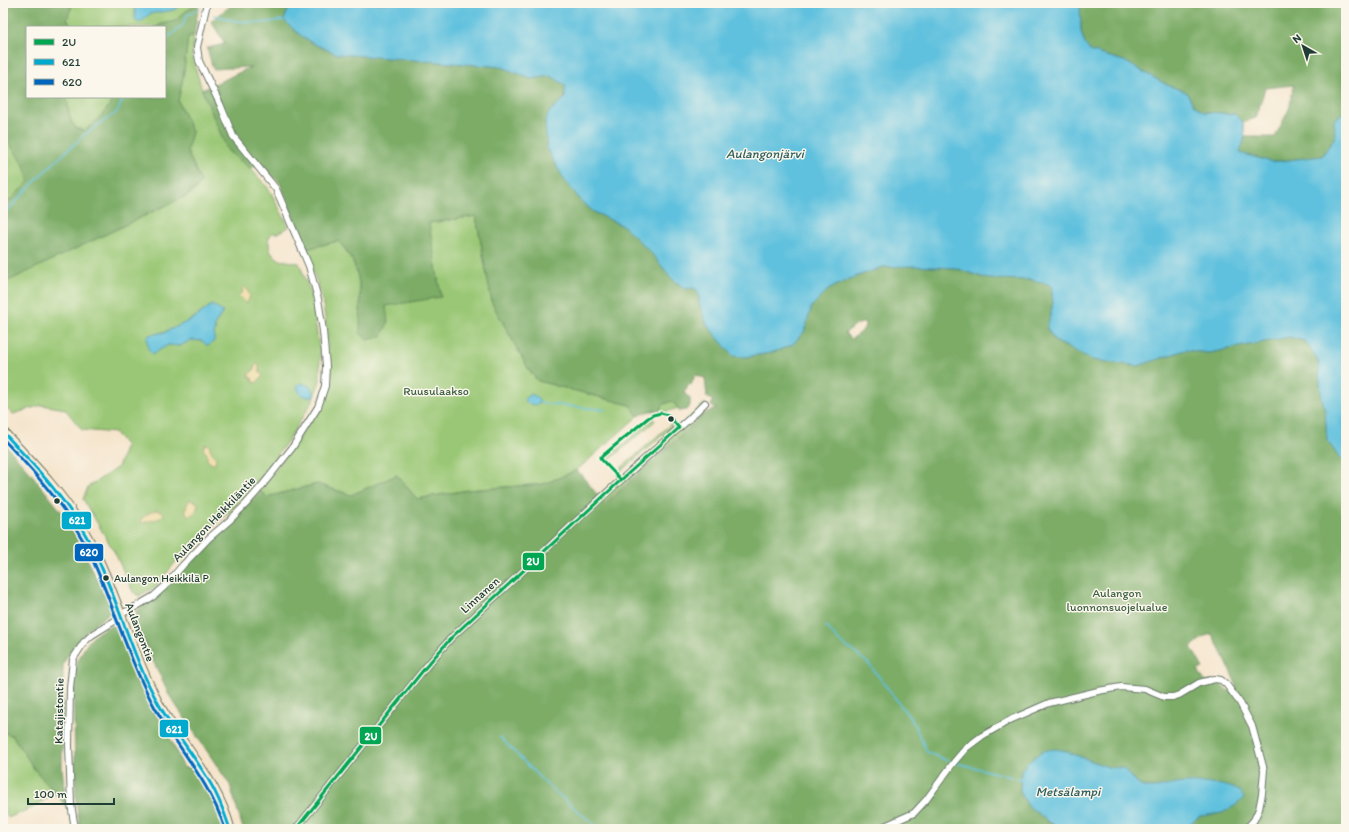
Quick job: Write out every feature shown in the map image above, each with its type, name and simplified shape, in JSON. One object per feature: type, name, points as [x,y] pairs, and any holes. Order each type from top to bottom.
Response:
[{"type":"street","name":"Aulangon Heikkiläntie","points":[[121,615],[154,596],[209,538],[246,504],[296,442],[318,407],[325,386],[326,366],[323,331],[318,299],[309,266],[276,189],[233,136],[220,104],[199,61],[197,47],[207,3]]},
{"type":"street","name":"Linnanen","points":[[296,829],[425,668],[452,637],[705,403]]},
{"type":"street","name":"Aulangontie","points":[[3,432],[50,484],[70,509],[82,528],[105,576],[147,682],[177,734],[198,762],[215,789],[227,816],[230,829]]},
{"type":"street","name":"Katajistontie","points":[[76,829],[71,804],[70,752],[70,688],[73,659],[84,642],[121,615]]},
{"type":"street","points":[[878,829],[914,813],[926,800],[966,748],[982,736],[1012,719],[1049,703],[1098,691],[1121,687],[1145,690],[1164,697],[1173,697],[1179,696],[1199,683],[1215,679],[1221,680],[1230,688],[1252,726],[1264,770],[1259,809],[1254,820],[1246,829]]},
{"type":"green space","points":[[3,3],[73,3],[67,19],[71,26],[26,26],[26,98],[67,98],[69,113],[73,125],[77,129],[85,131],[102,115],[115,98],[166,98],[166,26],[158,26],[175,21],[199,3],[194,35],[188,37],[183,78],[178,101],[192,132],[187,151],[201,182],[197,188],[188,195],[10,280],[3,279],[3,207],[29,181],[24,165],[3,134]]},
{"type":"green space","points":[[73,3],[199,3],[175,21],[158,26],[71,26],[67,19]]},
{"type":"green space","name":"Aulangon luonnonsuojelualue","points":[[232,3],[291,3],[284,20],[309,41],[338,54],[502,67],[531,79],[551,76],[566,85],[565,98],[550,111],[547,149],[565,181],[583,203],[594,212],[625,227],[653,255],[671,278],[685,289],[693,288],[697,290],[699,295],[699,303],[707,325],[746,357],[771,353],[792,345],[804,332],[812,306],[828,290],[847,280],[883,267],[913,266],[955,268],[988,279],[1032,280],[1051,284],[1053,303],[1047,329],[1055,341],[1093,360],[1138,366],[1185,350],[1209,353],[1289,337],[1305,341],[1318,361],[1321,393],[1325,411],[1327,440],[1346,465],[1346,829],[1183,829],[1200,816],[1222,813],[1175,784],[1153,788],[1143,786],[1134,781],[1123,768],[1108,767],[1062,750],[1021,771],[1020,791],[1048,822],[1059,829],[243,829],[230,785],[169,695],[137,626],[136,611],[153,598],[260,491],[267,497],[317,484],[351,495],[397,475],[417,499],[468,490],[544,484],[577,470],[605,504],[707,412],[717,409],[711,406],[713,401],[707,397],[705,378],[695,375],[691,385],[689,384],[684,392],[690,398],[690,405],[686,410],[680,411],[672,401],[664,404],[659,411],[643,413],[638,416],[630,405],[538,381],[529,370],[492,303],[476,216],[429,223],[441,297],[386,306],[388,323],[381,337],[367,340],[360,333],[359,282],[357,272],[347,251],[338,241],[306,249],[280,183],[260,165],[250,168],[228,151],[202,90],[251,67],[213,69],[207,48],[225,44],[211,21],[233,4]],"holes":[[[865,322],[863,330],[851,339],[845,333],[855,325]],[[1212,634],[1237,686],[1228,691],[1218,682],[1205,682],[1198,670],[1203,668],[1191,647],[1205,636]]]},
{"type":"green space","points":[[1080,3],[1346,3],[1346,110],[1334,120],[1335,137],[1322,156],[1272,162],[1239,153],[1245,137],[1275,137],[1289,109],[1294,85],[1265,88],[1256,118],[1243,122],[1235,114],[1204,112],[1194,105],[1186,92],[1167,85],[1124,61],[1090,51],[1085,44],[1081,32]]},
{"type":"green space","points":[[194,35],[192,56],[202,90],[228,151],[250,168],[269,189],[289,227],[278,233],[272,233],[268,239],[271,253],[280,260],[299,263],[311,293],[320,353],[320,381],[312,402],[289,439],[263,475],[232,510],[181,555],[155,588],[139,596],[133,592],[115,553],[83,499],[88,487],[118,467],[126,446],[115,433],[82,430],[65,409],[42,405],[13,414],[3,406],[3,279],[10,280],[188,195],[197,188],[201,182],[187,151],[192,132],[178,101],[183,78],[188,37]],"holes":[[[212,305],[215,331],[202,341],[191,340],[180,346],[168,345],[158,333],[180,326]]]},
{"type":"green space","points":[[67,98],[115,98],[102,115],[85,131],[77,129],[73,125],[69,114]]},
{"type":"green space","points":[[3,134],[24,165],[29,181],[3,207]]},
{"type":"green space","name":"Ruusulaakso","points":[[476,216],[492,303],[529,370],[538,381],[630,405],[638,416],[577,470],[544,484],[468,490],[417,499],[397,475],[351,495],[317,484],[267,497],[260,491],[321,407],[328,366],[327,331],[322,298],[306,249],[338,241],[350,258],[357,273],[360,290],[360,311],[429,223]]},
{"type":"green space","points":[[672,401],[678,408],[666,412],[659,411],[664,404]]},
{"type":"green space","points":[[705,403],[704,413],[604,503],[600,498]]},
{"type":"green space","points":[[653,418],[655,421],[609,460],[607,458]]},
{"type":"green space","points":[[671,424],[673,426],[620,472],[619,470]]},
{"type":"green space","points":[[3,442],[33,476],[67,519],[113,610],[89,629],[73,647],[63,664],[62,767],[66,806],[35,770],[13,736],[3,732]]},
{"type":"green space","points":[[118,624],[146,694],[171,740],[184,768],[191,767],[202,780],[219,813],[224,829],[80,829],[76,801],[73,675],[83,650],[94,636],[108,627]]},
{"type":"green space","points":[[3,732],[13,736],[35,770],[55,793],[34,807],[8,818],[3,804]]},
{"type":"sand","points":[[244,286],[250,296],[247,303],[238,295],[242,293]]},
{"type":"sand","points":[[257,364],[259,365],[259,371],[263,376],[256,383],[249,377],[249,374],[254,370]]},
{"type":"sand","points":[[205,444],[209,445],[216,458],[215,464],[212,464],[207,460],[207,454],[203,449]]},
{"type":"sand","points":[[189,500],[197,502],[198,505],[196,512],[188,517],[185,510]]},
{"type":"sand","points":[[156,510],[164,514],[157,519],[143,523],[141,522],[141,519]]},
{"type":"water","points":[[135,3],[185,3],[174,10],[150,14],[141,22],[137,22],[135,19]]},
{"type":"water","name":"Aulangonjärvi","points":[[291,3],[1080,3],[1081,32],[1085,44],[1090,51],[1124,61],[1167,85],[1186,92],[1194,105],[1204,112],[1235,114],[1243,122],[1245,137],[1240,153],[1272,162],[1322,156],[1335,137],[1334,120],[1346,110],[1346,465],[1327,440],[1325,411],[1321,393],[1318,361],[1305,341],[1289,337],[1209,353],[1185,350],[1138,366],[1093,360],[1055,341],[1047,328],[1053,303],[1051,285],[1032,280],[988,279],[955,268],[913,266],[883,267],[847,280],[828,290],[812,306],[804,332],[792,345],[771,353],[745,357],[733,356],[707,325],[699,303],[699,295],[697,290],[693,288],[685,289],[671,278],[653,255],[625,227],[594,212],[583,203],[565,181],[547,149],[545,121],[550,111],[565,98],[565,85],[551,76],[531,79],[502,67],[338,54],[309,41],[284,20]]},
{"type":"water","points":[[212,305],[223,312],[215,324],[214,341],[208,346],[202,341],[191,340],[180,346],[168,345],[153,354],[148,349],[147,338],[149,335],[165,332],[193,319]]},
{"type":"water","points":[[301,383],[310,386],[315,395],[309,397],[303,396],[297,385]]},
{"type":"water","points":[[531,394],[537,397],[540,403],[532,405],[525,401],[525,398]]},
{"type":"water","name":"Metsälampi","points":[[1054,749],[1062,750],[1108,767],[1123,768],[1141,786],[1153,788],[1189,783],[1217,784],[1233,788],[1240,792],[1244,798],[1236,805],[1222,813],[1200,816],[1183,829],[1059,829],[1028,806],[1020,791],[1021,771],[1026,764],[1042,751]]},
{"type":"waterway","points":[[166,39],[183,25],[187,15],[200,9]]},
{"type":"waterway","points":[[214,15],[236,21],[262,23],[284,20]]},
{"type":"waterway","points":[[3,215],[42,174],[85,134],[117,112],[124,98]]},
{"type":"waterway","points":[[540,403],[606,410]]},
{"type":"waterway","points":[[826,626],[838,640],[868,663],[913,722],[927,752],[950,761]]},
{"type":"waterway","points":[[500,737],[544,782],[599,829]]},
{"type":"waterway","points":[[957,763],[1011,777]]},
{"type":"waterway","points":[[1017,778],[1021,779]]},
{"type":"transit line","name":"2U","points":[[661,413],[668,415],[679,428],[621,480],[600,458],[648,418],[661,413]]},
{"type":"transit line","name":"621","points":[[3,432],[52,487],[64,502],[84,533],[102,568],[148,684],[176,732],[212,785],[230,829]]},
{"type":"transit line","name":"620","points":[[3,439],[50,492],[81,536],[98,571],[144,687],[163,722],[211,795],[225,829]]},
{"type":"transit line","name":"2U","points":[[296,829],[425,668],[452,637],[621,480]]},
{"type":"place","name":"Aulangon Heikkilä P","points":[[106,578]]}]
